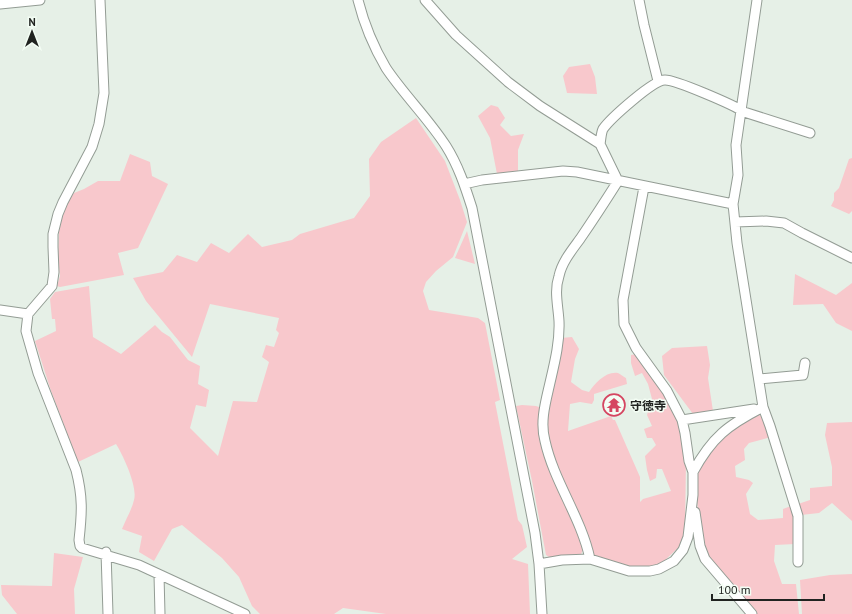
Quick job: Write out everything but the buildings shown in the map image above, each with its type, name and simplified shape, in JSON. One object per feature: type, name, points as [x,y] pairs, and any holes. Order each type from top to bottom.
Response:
[{"type":"street","points":[[0,4],[40,0]]},
{"type":"street","points":[[100,0],[104,93],[99,124],[92,147],[58,214],[53,234],[52,247],[54,272],[52,286],[28,314],[26,331],[38,373],[76,470],[82,497],[79,540],[80,546],[82,548],[106,553],[139,565],[245,614]]},
{"type":"street","points":[[358,0],[371,40],[378,53],[396,82],[446,147],[456,163],[464,184],[478,235],[534,525],[539,564],[542,614]]},
{"type":"street","points":[[425,0],[456,35],[508,82],[540,106],[600,144],[618,181]]},
{"type":"street","points":[[640,0],[644,25],[658,81]]},
{"type":"street","points":[[757,0],[736,144],[738,175],[733,204],[763,407],[798,516],[798,562]]},
{"type":"street","points":[[600,144],[602,130],[612,119],[650,86],[658,81],[665,80],[699,91],[744,112],[810,133]]},
{"type":"street","points":[[464,184],[482,180],[563,171],[577,172],[644,187],[733,204]]},
{"type":"street","points":[[590,559],[580,526],[549,459],[544,438],[543,421],[558,340],[559,320],[556,298],[559,276],[566,260],[618,181]]},
{"type":"street","points":[[539,564],[562,560],[590,559],[629,571],[650,571],[667,565],[679,555],[688,537],[693,495],[693,472],[689,461],[682,420],[667,391],[636,348],[624,324],[623,300],[644,187]]},
{"type":"street","points":[[735,222],[784,222],[802,234],[852,258]]},
{"type":"street","points":[[0,310],[28,314]]},
{"type":"street","points":[[759,379],[803,375],[805,363]]},
{"type":"street","points":[[682,420],[763,407]]},
{"type":"street","points":[[693,472],[709,445],[718,436],[743,418],[763,407]]},
{"type":"street","points":[[693,495],[700,546],[705,559],[752,614]]},
{"type":"street","points":[[106,553],[108,614]]},
{"type":"street","points":[[159,575],[160,614]]},
{"type":"shaded area","points":[[590,64],[595,77],[597,94],[567,93],[563,76],[569,67]]},
{"type":"shaded area","points":[[491,105],[498,107],[505,118],[500,125],[511,136],[524,134],[518,150],[518,172],[497,174],[490,138],[478,116]]},
{"type":"shaded area","points":[[416,118],[445,161],[467,222],[453,257],[436,271],[426,282],[423,291],[429,310],[478,318],[485,323],[500,400],[495,402],[518,520],[522,525],[527,547],[512,559],[528,564],[530,614],[386,614],[343,608],[334,614],[260,614],[252,606],[239,577],[222,558],[182,525],[172,529],[154,561],[139,552],[142,536],[122,529],[132,507],[135,494],[132,479],[122,456],[116,444],[78,462],[51,391],[35,341],[56,331],[55,319],[52,319],[50,299],[55,292],[89,286],[93,337],[121,354],[155,325],[170,337],[188,360],[200,366],[198,384],[209,390],[206,407],[196,405],[190,428],[218,456],[233,401],[257,402],[269,362],[262,357],[266,345],[274,347],[279,333],[276,330],[279,318],[210,304],[192,357],[146,301],[133,278],[163,272],[177,255],[197,262],[211,243],[229,253],[248,234],[262,247],[292,240],[300,234],[354,218],[370,196],[369,159],[381,142]]},
{"type":"shaded area","points":[[130,154],[150,162],[152,176],[168,184],[138,248],[118,253],[124,275],[60,287],[57,286],[60,276],[58,258],[59,231],[68,201],[74,193],[98,181],[120,181]]},
{"type":"shaded area","points":[[852,158],[852,211],[849,214],[831,206],[834,200],[834,193],[839,188],[849,159]]},
{"type":"shaded area","points":[[467,231],[475,264],[455,258]]},
{"type":"shaded area","points":[[795,274],[836,295],[852,283],[852,331],[836,323],[823,304],[793,305]]},
{"type":"shaded area","points":[[572,337],[579,349],[575,359],[571,382],[582,390],[589,392],[594,385],[605,376],[618,373],[626,378],[627,384],[594,394],[592,404],[580,402],[570,404],[568,431],[611,416],[613,420],[615,420],[640,477],[640,502],[643,499],[671,491],[662,469],[657,469],[656,478],[650,481],[645,456],[656,445],[652,438],[647,438],[644,429],[652,426],[647,415],[652,399],[648,384],[642,373],[635,376],[631,363],[631,355],[637,354],[665,392],[679,420],[686,460],[685,531],[681,545],[662,563],[651,567],[628,568],[592,557],[551,454],[546,423],[561,338]]},
{"type":"shaded area","points":[[707,346],[710,365],[708,378],[713,411],[693,414],[664,375],[662,356],[672,348]]},
{"type":"shaded area","points":[[522,405],[542,408],[541,433],[583,544],[581,554],[549,557],[546,555],[516,406]]},
{"type":"shaded area","points":[[759,415],[763,417],[771,437],[749,443],[744,449],[745,460],[735,466],[736,477],[749,480],[753,483],[746,494],[750,514],[758,520],[783,518],[783,509],[791,506],[795,517],[795,544],[775,545],[774,561],[782,584],[796,584],[799,614],[757,614],[709,558],[702,542],[697,502],[699,466],[712,446],[751,416]]},
{"type":"shaded area","points":[[852,422],[852,521],[832,503],[819,513],[801,515],[798,504],[810,500],[810,488],[832,486],[832,467],[825,435],[827,423]]},
{"type":"shaded area","points":[[54,553],[83,557],[74,589],[75,614],[17,614],[2,595],[1,585],[52,586]]},
{"type":"shaded area","points":[[852,574],[852,614],[802,614],[800,580],[830,575]]},
{"type":"place","name":"守徳寺","points":[[614,405]]}]
